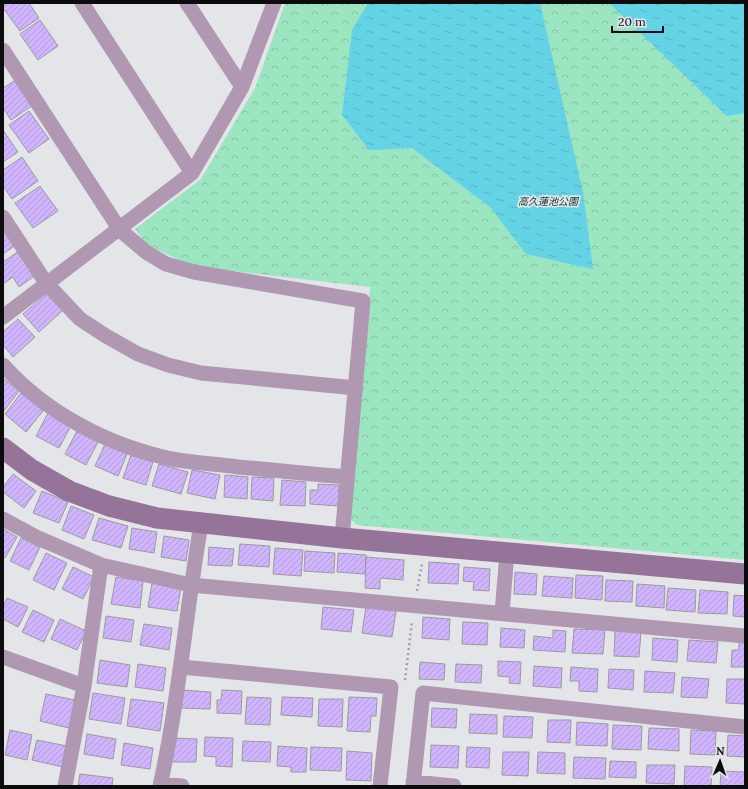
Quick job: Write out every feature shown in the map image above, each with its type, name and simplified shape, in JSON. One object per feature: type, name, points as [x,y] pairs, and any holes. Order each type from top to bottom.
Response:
[{"type":"street","points":[[82,3],[192,174]]},
{"type":"street","points":[[188,3],[242,87]]},
{"type":"street","points":[[3,317],[46,283],[120,230],[192,174],[242,87],[274,3]]},
{"type":"street","points":[[3,50],[120,230],[146,252],[166,264],[194,272],[363,301],[342,538]]},
{"type":"street","points":[[3,217],[46,283],[80,319],[138,354],[168,365],[201,373],[356,388]]},
{"type":"street","points":[[3,365],[15,378],[50,406],[84,427],[127,446],[172,459],[347,477]]},
{"type":"street","points":[[3,448],[32,470],[75,493],[109,506],[156,518],[342,538],[745,574]]},
{"type":"street","points":[[3,519],[38,538],[101,565],[191,585],[745,636]]},
{"type":"street","points":[[182,786],[160,785],[181,667],[191,585],[201,524]]},
{"type":"street","points":[[502,613],[507,553]]},
{"type":"street","points":[[65,786],[84,686],[101,565]]},
{"type":"street","points":[[3,656],[84,686]]},
{"type":"street","points":[[181,667],[391,687],[380,786]]},
{"type":"street","points":[[454,786],[413,784],[423,693],[745,727]]},
{"type":"path","points":[[405,682],[414,606],[424,558]]},
{"type":"green space","name":"高久蓮池公園","points":[[285,3],[745,3],[745,560],[357,525],[350,519],[370,287],[191,266],[146,244],[135,229],[201,179],[255,88]]},
{"type":"water","points":[[368,3],[540,3],[583,192],[593,269],[526,254],[490,207],[412,148],[369,150],[342,115],[352,30]]},
{"type":"water","points":[[609,3],[745,3],[745,113],[727,116]]},
{"type":"building","points":[[7,3],[29,3],[39,18],[20,31],[3,8],[3,6]]},
{"type":"building","points":[[40,20],[58,46],[38,60],[20,34]]},
{"type":"building","points":[[16,80],[33,105],[11,120],[3,108],[3,88]]},
{"type":"building","points":[[29,111],[49,139],[29,153],[9,125]]},
{"type":"building","points":[[3,130],[18,152],[3,162]]},
{"type":"building","points":[[22,157],[38,181],[12,199],[3,186],[3,170]]},
{"type":"building","points":[[40,186],[58,211],[33,228],[15,203]]},
{"type":"building","points":[[3,223],[17,244],[3,254]]},
{"type":"building","points":[[19,251],[36,275],[19,287],[13,277],[3,284],[3,262]]},
{"type":"building","points":[[47,293],[63,310],[39,332],[23,314]]},
{"type":"building","points":[[18,319],[35,337],[13,357],[3,345],[3,332]]},
{"type":"building","points":[[4,379],[19,391],[3,412],[3,380]]},
{"type":"building","points":[[21,393],[43,411],[26,432],[5,414]]},
{"type":"building","points":[[49,411],[72,424],[59,448],[36,436]]},
{"type":"building","points":[[77,431],[98,442],[86,465],[65,454]]},
{"type":"building","points":[[105,444],[127,454],[118,476],[95,466]]},
{"type":"building","points":[[131,455],[153,462],[146,485],[123,478]]},
{"type":"building","points":[[159,464],[188,472],[181,494],[152,486]]},
{"type":"building","points":[[192,470],[220,475],[215,499],[187,493]]},
{"type":"building","points":[[13,474],[36,491],[24,508],[3,492],[3,487]]},
{"type":"building","points":[[225,475],[248,477],[247,499],[224,497]]},
{"type":"building","points":[[252,477],[274,478],[273,501],[251,499]]},
{"type":"building","points":[[282,480],[306,482],[305,506],[280,505]]},
{"type":"building","points":[[318,484],[339,485],[338,506],[310,504],[310,490],[318,490]]},
{"type":"building","points":[[42,491],[68,502],[59,523],[33,513]]},
{"type":"building","points":[[71,506],[94,515],[84,539],[62,530]]},
{"type":"building","points":[[99,518],[128,526],[121,548],[92,540]]},
{"type":"building","points":[[132,528],[157,532],[154,553],[129,549]]},
{"type":"building","points":[[3,529],[17,537],[5,558],[3,557]]},
{"type":"building","points":[[164,536],[189,540],[186,561],[161,557]]},
{"type":"building","points":[[21,538],[40,547],[29,570],[10,561]]},
{"type":"building","points":[[240,544],[270,546],[269,567],[238,565]]},
{"type":"building","points":[[209,547],[234,549],[232,566],[208,565]]},
{"type":"building","points":[[275,548],[303,550],[301,576],[273,574]]},
{"type":"building","points":[[305,551],[335,553],[334,573],[304,571]]},
{"type":"building","points":[[46,553],[67,563],[54,590],[33,580]]},
{"type":"building","points":[[338,553],[366,555],[365,574],[337,572]]},
{"type":"building","points":[[366,557],[404,560],[403,580],[380,578],[380,589],[365,588]]},
{"type":"building","points":[[429,562],[459,564],[458,584],[428,583]]},
{"type":"building","points":[[73,567],[94,577],[83,599],[62,589]]},
{"type":"building","points":[[464,567],[490,569],[489,591],[473,590],[474,582],[463,581]]},
{"type":"building","points":[[515,572],[537,574],[536,595],[514,594]]},
{"type":"building","points":[[576,575],[603,576],[602,600],[575,598]]},
{"type":"building","points":[[544,576],[573,578],[572,598],[542,596]]},
{"type":"building","points":[[116,577],[143,581],[140,608],[111,604]]},
{"type":"building","points":[[606,580],[633,581],[632,602],[605,601]]},
{"type":"building","points":[[152,583],[181,587],[177,611],[148,607]]},
{"type":"building","points":[[637,584],[665,586],[664,608],[636,606]]},
{"type":"building","points":[[668,588],[696,590],[695,612],[666,610]]},
{"type":"building","points":[[700,590],[728,592],[727,614],[698,613]]},
{"type":"building","points":[[734,595],[745,596],[745,617],[733,616]]},
{"type":"building","points":[[7,598],[28,607],[18,627],[3,619],[3,607]]},
{"type":"building","points":[[323,607],[354,610],[351,632],[321,629]]},
{"type":"building","points":[[366,607],[396,611],[392,637],[362,633]]},
{"type":"building","points":[[33,610],[54,620],[44,642],[22,632]]},
{"type":"building","points":[[106,616],[134,620],[131,642],[103,638]]},
{"type":"building","points":[[423,617],[450,619],[449,640],[422,638]]},
{"type":"building","points":[[60,619],[86,631],[77,650],[51,639]]},
{"type":"building","points":[[463,622],[488,623],[487,645],[462,644]]},
{"type":"building","points":[[144,624],[172,628],[169,650],[140,645]]},
{"type":"building","points":[[501,628],[525,630],[524,648],[500,647]]},
{"type":"building","points":[[574,629],[605,630],[603,654],[572,653]]},
{"type":"building","points":[[553,630],[566,631],[565,652],[533,650],[534,636],[553,638]]},
{"type":"building","points":[[615,631],[641,632],[639,657],[614,656]]},
{"type":"building","points":[[653,638],[678,640],[677,662],[652,660]]},
{"type":"building","points":[[689,640],[718,642],[716,663],[687,661]]},
{"type":"building","points":[[739,642],[745,642],[745,667],[731,667],[732,650],[739,650]]},
{"type":"building","points":[[100,660],[130,665],[127,687],[97,683]]},
{"type":"building","points":[[498,661],[521,662],[520,684],[509,683],[510,677],[498,676]]},
{"type":"building","points":[[420,662],[445,664],[444,680],[419,679]]},
{"type":"building","points":[[138,664],[166,668],[163,691],[135,687]]},
{"type":"building","points":[[456,664],[482,665],[481,683],[455,682]]},
{"type":"building","points":[[534,666],[562,668],[561,688],[533,686]]},
{"type":"building","points":[[571,667],[598,669],[597,692],[579,691],[579,681],[570,681]]},
{"type":"building","points":[[609,669],[634,670],[633,690],[608,688]]},
{"type":"building","points":[[645,671],[675,673],[673,693],[644,692]]},
{"type":"building","points":[[682,677],[709,679],[707,698],[681,697]]},
{"type":"building","points":[[727,679],[745,679],[745,704],[726,703]]},
{"type":"building","points":[[181,690],[211,692],[210,709],[180,708]]},
{"type":"building","points":[[222,690],[242,691],[241,714],[217,713],[217,700],[221,700]]},
{"type":"building","points":[[93,693],[125,698],[121,724],[89,719]]},
{"type":"building","points":[[46,694],[75,700],[69,728],[40,721]]},
{"type":"building","points":[[247,697],[271,698],[270,725],[245,724]]},
{"type":"building","points":[[282,697],[313,698],[312,717],[281,715]]},
{"type":"building","points":[[349,697],[377,698],[376,716],[371,716],[370,732],[347,731]]},
{"type":"building","points":[[131,699],[164,703],[160,731],[127,726]]},
{"type":"building","points":[[319,699],[343,699],[342,727],[318,726]]},
{"type":"building","points":[[432,708],[457,709],[456,728],[431,727]]},
{"type":"building","points":[[470,714],[497,715],[497,734],[469,733]]},
{"type":"building","points":[[504,716],[533,717],[532,738],[503,737]]},
{"type":"building","points":[[548,720],[571,720],[570,743],[547,742]]},
{"type":"building","points":[[577,722],[608,724],[607,746],[576,745]]},
{"type":"building","points":[[613,725],[642,726],[641,750],[612,749]]},
{"type":"building","points":[[649,728],[679,729],[679,751],[648,749]]},
{"type":"building","points":[[10,730],[32,735],[27,760],[5,755]]},
{"type":"building","points":[[691,730],[716,731],[715,755],[690,754]]},
{"type":"building","points":[[87,734],[116,739],[113,759],[84,754]]},
{"type":"building","points":[[728,735],[745,736],[745,757],[727,756]]},
{"type":"building","points":[[205,737],[233,738],[232,767],[216,766],[216,757],[204,756]]},
{"type":"building","points":[[173,738],[197,739],[196,762],[172,762]]},
{"type":"building","points":[[37,740],[67,746],[63,767],[32,760]]},
{"type":"building","points":[[243,741],[271,742],[270,762],[242,761]]},
{"type":"building","points":[[124,743],[153,748],[150,769],[121,765]]},
{"type":"building","points":[[431,745],[459,746],[458,768],[430,767]]},
{"type":"building","points":[[278,746],[307,748],[306,772],[291,772],[291,767],[277,766]]},
{"type":"building","points":[[311,747],[342,748],[341,771],[310,770]]},
{"type":"building","points":[[467,747],[490,748],[489,768],[466,767]]},
{"type":"building","points":[[347,751],[372,753],[371,781],[346,780]]},
{"type":"building","points":[[503,752],[529,752],[528,776],[502,775]]},
{"type":"building","points":[[538,752],[565,753],[565,774],[537,773]]},
{"type":"building","points":[[574,757],[606,758],[605,779],[573,778]]},
{"type":"building","points":[[610,761],[636,762],[636,778],[609,777]]},
{"type":"building","points":[[647,765],[675,765],[674,784],[646,783]]},
{"type":"building","points":[[685,766],[712,767],[711,786],[684,786]]},
{"type":"building","points":[[721,771],[745,772],[745,786],[720,786]]},
{"type":"building","points":[[80,774],[113,778],[112,786],[78,786]]}]
